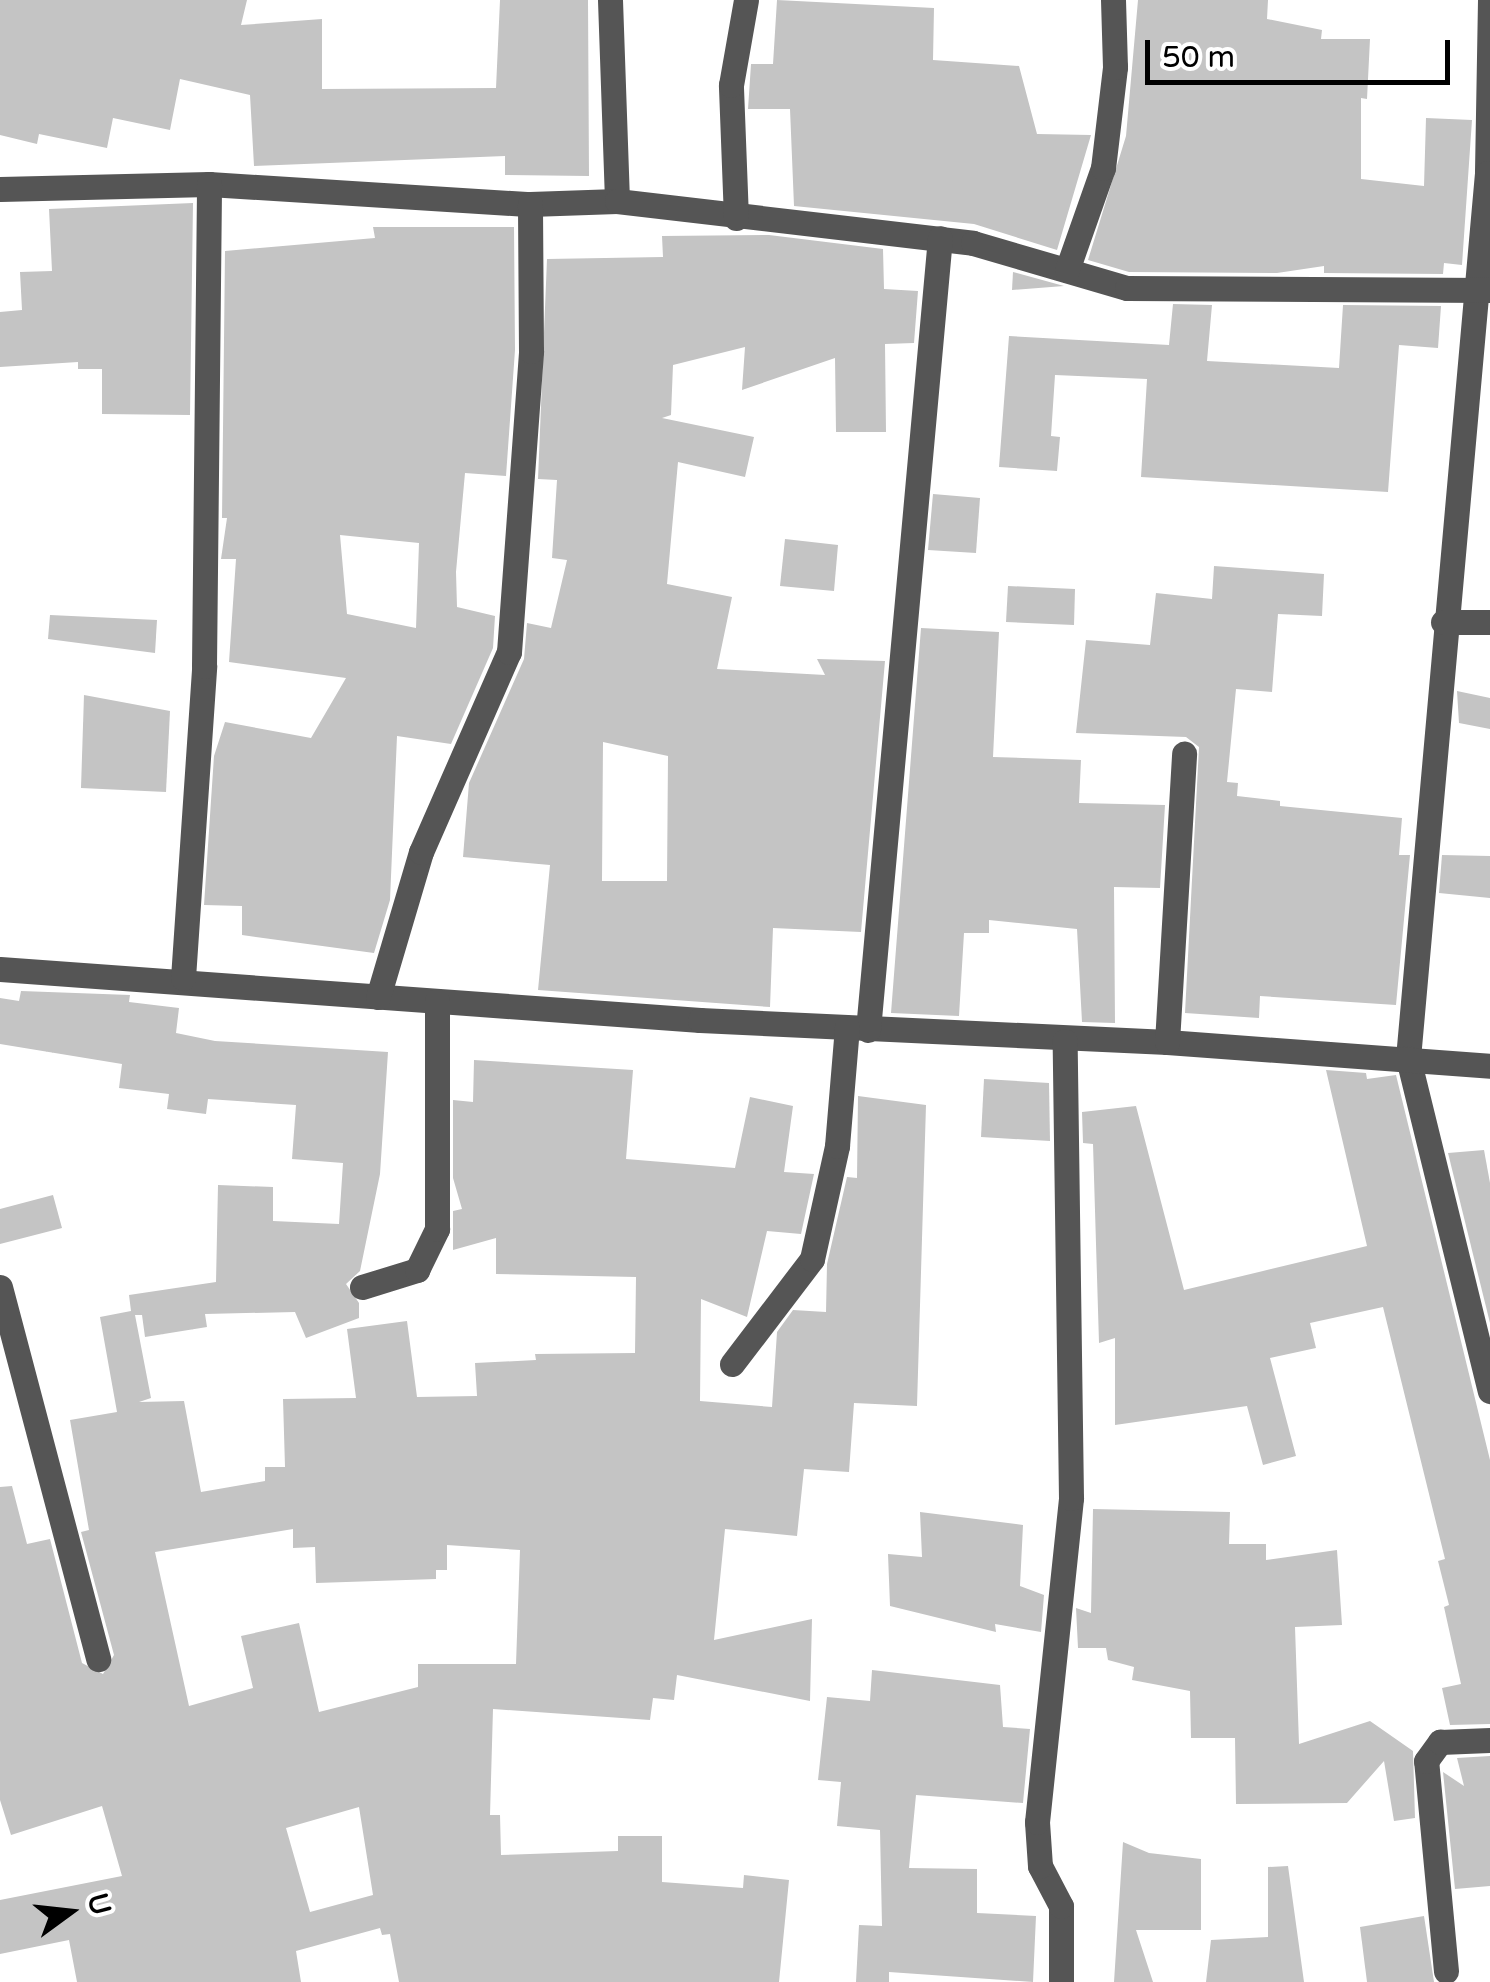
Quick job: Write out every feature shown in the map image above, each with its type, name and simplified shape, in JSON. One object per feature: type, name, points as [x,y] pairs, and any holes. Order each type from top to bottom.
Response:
[{"type":"street","points":[[610,0],[617,201]]},
{"type":"street","points":[[736,218],[731,85],[746,0]]},
{"type":"street","points":[[1067,270],[1103,168],[1115,67],[1113,0]]},
{"type":"street","points":[[1490,0],[1482,290],[1443,622],[1408,1058],[1490,1391]]},
{"type":"street","points":[[0,189],[210,184],[530,204],[617,201],[736,218],[940,238],[1128,288],[1482,290]]},
{"type":"street","points":[[183,978],[204,666],[210,184]]},
{"type":"street","points":[[378,997],[421,852],[509,652],[532,351],[530,204]]},
{"type":"street","points":[[732,1364],[812,1259],[838,1146],[857,1028],[940,238]]},
{"type":"street","points":[[1443,622],[1490,622]]},
{"type":"street","points":[[1168,1042],[1184,753]]},
{"type":"street","points":[[0,970],[183,978],[436,1001],[1065,1041],[1168,1042],[1490,1066]]},
{"type":"street","points":[[362,1287],[417,1270],[437,1229],[436,1001]]},
{"type":"street","points":[[1061,1982],[1061,1906],[1040,1866],[1037,1822],[1072,1498],[1065,1041]]},
{"type":"street","points":[[0,1287],[98,1658]]},
{"type":"street","points":[[1446,1971],[1426,1761],[1440,1742],[1490,1740]]},
{"type":"building","points":[[0,0],[247,0],[241,25],[322,19],[322,89],[496,88],[500,0],[588,0],[589,176],[505,175],[505,156],[254,166],[250,95],[180,79],[170,130],[113,118],[107,148],[39,134],[37,144],[0,135]]},
{"type":"building","points":[[777,0],[934,8],[933,60],[1019,66],[1037,134],[1091,135],[1057,250],[974,224],[794,206],[790,109],[748,109],[751,64],[773,64]]},
{"type":"building","points":[[1138,0],[1268,0],[1267,19],[1322,30],[1321,39],[1370,39],[1367,99],[1361,98],[1361,179],[1424,186],[1426,118],[1472,120],[1462,265],[1444,263],[1443,274],[1324,273],[1324,266],[1277,273],[1129,272],[1088,260],[1126,136]]},
{"type":"building","points":[[193,203],[190,415],[102,414],[102,369],[78,369],[78,362],[0,367],[0,312],[22,310],[20,272],[52,271],[49,209]]},
{"type":"building","points":[[373,227],[514,227],[515,350],[506,476],[465,473],[456,572],[457,607],[495,616],[493,648],[451,744],[397,736],[390,900],[374,953],[242,935],[242,906],[204,905],[214,756],[225,722],[311,738],[346,678],[229,662],[236,559],[221,559],[227,518],[222,518],[225,251],[375,238]],"holes":[[[340,535],[419,543],[416,628],[347,614]]]},
{"type":"building","points":[[769,235],[883,249],[884,289],[918,291],[914,343],[885,344],[886,432],[836,432],[835,358],[742,390],[745,347],[673,365],[671,415],[662,418],[754,437],[745,477],[678,462],[667,584],[732,597],[717,669],[825,675],[817,659],[885,661],[861,932],[773,928],[770,1007],[538,990],[550,865],[463,857],[469,783],[524,659],[527,623],[551,628],[567,560],[552,558],[557,480],[538,479],[547,259],[663,257],[662,236]],"holes":[[[603,742],[668,756],[667,881],[602,881]]]},
{"type":"building","points":[[1013,272],[1064,286],[1012,290]]},
{"type":"building","points":[[1173,304],[1212,305],[1207,361],[1339,368],[1343,305],[1441,306],[1438,348],[1399,345],[1388,492],[1141,477],[1147,379],[1055,375],[1051,436],[1060,437],[1057,471],[999,467],[1009,336],[1169,345]]},
{"type":"building","points":[[933,494],[980,498],[976,553],[928,550]]},
{"type":"building","points":[[785,539],[838,545],[834,591],[780,586]]},
{"type":"building","points":[[1214,566],[1324,574],[1322,616],[1278,614],[1272,692],[1236,689],[1227,782],[1238,783],[1237,796],[1280,801],[1280,806],[1402,818],[1399,855],[1410,855],[1396,1005],[1260,996],[1259,1018],[1185,1013],[1199,747],[1186,737],[1076,733],[1086,640],[1150,645],[1156,593],[1212,599]]},
{"type":"building","points":[[1008,586],[1075,589],[1074,625],[1006,622]]},
{"type":"building","points":[[50,615],[157,620],[155,653],[48,639]]},
{"type":"building","points":[[921,628],[999,632],[993,757],[1081,760],[1079,803],[1165,805],[1160,888],[1114,887],[1115,1023],[1082,1022],[1077,929],[989,920],[989,933],[964,933],[959,1016],[891,1013]]},
{"type":"building","points":[[1457,691],[1490,698],[1490,729],[1459,723]]},
{"type":"building","points":[[84,695],[170,711],[166,792],[81,788]]},
{"type":"building","points":[[1442,855],[1490,856],[1490,898],[1439,893]]},
{"type":"building","points":[[21,991],[130,995],[129,1002],[179,1008],[176,1033],[215,1041],[388,1052],[380,1174],[360,1271],[346,1284],[359,1303],[359,1318],[306,1338],[295,1312],[205,1314],[207,1327],[145,1337],[142,1315],[135,1315],[151,1398],[139,1402],[184,1401],[201,1492],[265,1481],[265,1467],[285,1467],[283,1399],[356,1398],[347,1329],[407,1321],[417,1397],[477,1396],[475,1363],[536,1360],[535,1354],[635,1353],[636,1277],[496,1274],[496,1238],[453,1250],[453,1211],[462,1209],[453,1178],[453,1100],[473,1102],[474,1060],[633,1070],[626,1159],[735,1168],[750,1097],[793,1106],[784,1172],[814,1174],[801,1234],[767,1231],[747,1317],[701,1299],[700,1401],[772,1407],[777,1332],[793,1310],[826,1312],[827,1264],[847,1177],[857,1178],[858,1096],[926,1105],[917,1406],[854,1403],[849,1472],[804,1469],[797,1536],[725,1529],[714,1640],[812,1619],[810,1701],[677,1675],[674,1700],[653,1698],[650,1720],[493,1709],[490,1815],[500,1815],[501,1855],[618,1851],[618,1836],[662,1836],[662,1882],[743,1888],[744,1875],[789,1880],[779,1982],[399,1982],[390,1934],[382,1935],[380,1928],[296,1951],[301,1982],[77,1982],[69,1940],[0,1954],[0,1900],[122,1876],[102,1806],[11,1835],[0,1800],[0,1487],[12,1486],[27,1544],[50,1539],[82,1663],[103,1674],[114,1655],[81,1532],[89,1530],[70,1420],[117,1412],[100,1317],[131,1311],[129,1295],[216,1282],[218,1185],[273,1187],[273,1221],[339,1224],[343,1163],[292,1159],[296,1105],[208,1099],[206,1114],[167,1109],[169,1094],[119,1088],[122,1064],[0,1044],[0,998],[19,1001]],"holes":[[[293,1529],[293,1548],[315,1547],[316,1583],[436,1579],[436,1570],[447,1570],[447,1545],[520,1550],[516,1664],[418,1664],[418,1687],[319,1712],[299,1623],[241,1636],[253,1688],[189,1706],[155,1552]],[[359,1807],[373,1895],[310,1912],[286,1828]]]},
{"type":"building","points":[[1326,1070],[1366,1073],[1367,1079],[1396,1075],[1490,1460],[1490,1724],[1450,1725],[1442,1688],[1461,1684],[1438,1561],[1445,1559],[1383,1307],[1310,1323],[1316,1348],[1270,1358],[1296,1456],[1263,1465],[1247,1406],[1115,1425],[1115,1338],[1099,1343],[1093,1144],[1083,1143],[1082,1112],[1136,1106],[1184,1290],[1367,1246]]},
{"type":"building","points":[[984,1079],[1049,1083],[1050,1141],[981,1137]]},
{"type":"building","points":[[1484,1150],[1490,1183],[1490,1323],[1448,1153]]},
{"type":"building","points":[[53,1195],[62,1228],[0,1244],[0,1209]]},
{"type":"building","points":[[1093,1509],[1230,1512],[1229,1544],[1266,1544],[1266,1560],[1337,1550],[1342,1625],[1295,1627],[1299,1744],[1370,1721],[1413,1751],[1415,1818],[1394,1821],[1384,1761],[1347,1803],[1236,1804],[1235,1738],[1191,1738],[1190,1691],[1132,1680],[1134,1667],[1108,1660],[1106,1648],[1078,1648],[1076,1608],[1091,1613]]},
{"type":"building","points":[[920,1512],[1023,1525],[1020,1586],[1044,1595],[1041,1632],[995,1624],[996,1632],[890,1606],[888,1554],[922,1557]]},
{"type":"building","points":[[872,1670],[1000,1685],[1003,1727],[1030,1729],[1023,1803],[916,1795],[909,1868],[977,1869],[977,1913],[1036,1916],[1033,1982],[889,1972],[889,1982],[856,1982],[859,1925],[882,1926],[880,1830],[837,1826],[841,1782],[818,1780],[827,1697],[870,1701]]},
{"type":"building","points":[[1490,1756],[1490,1886],[1455,1889],[1443,1772],[1464,1786],[1457,1758]]},
{"type":"building","points":[[1123,1842],[1149,1853],[1201,1859],[1201,1930],[1136,1930],[1153,1982],[1114,1982]]},
{"type":"building","points":[[1288,1866],[1304,1982],[1206,1982],[1211,1940],[1268,1937],[1268,1867]]},
{"type":"building","points":[[1424,1916],[1434,1982],[1367,1982],[1360,1927]]}]
